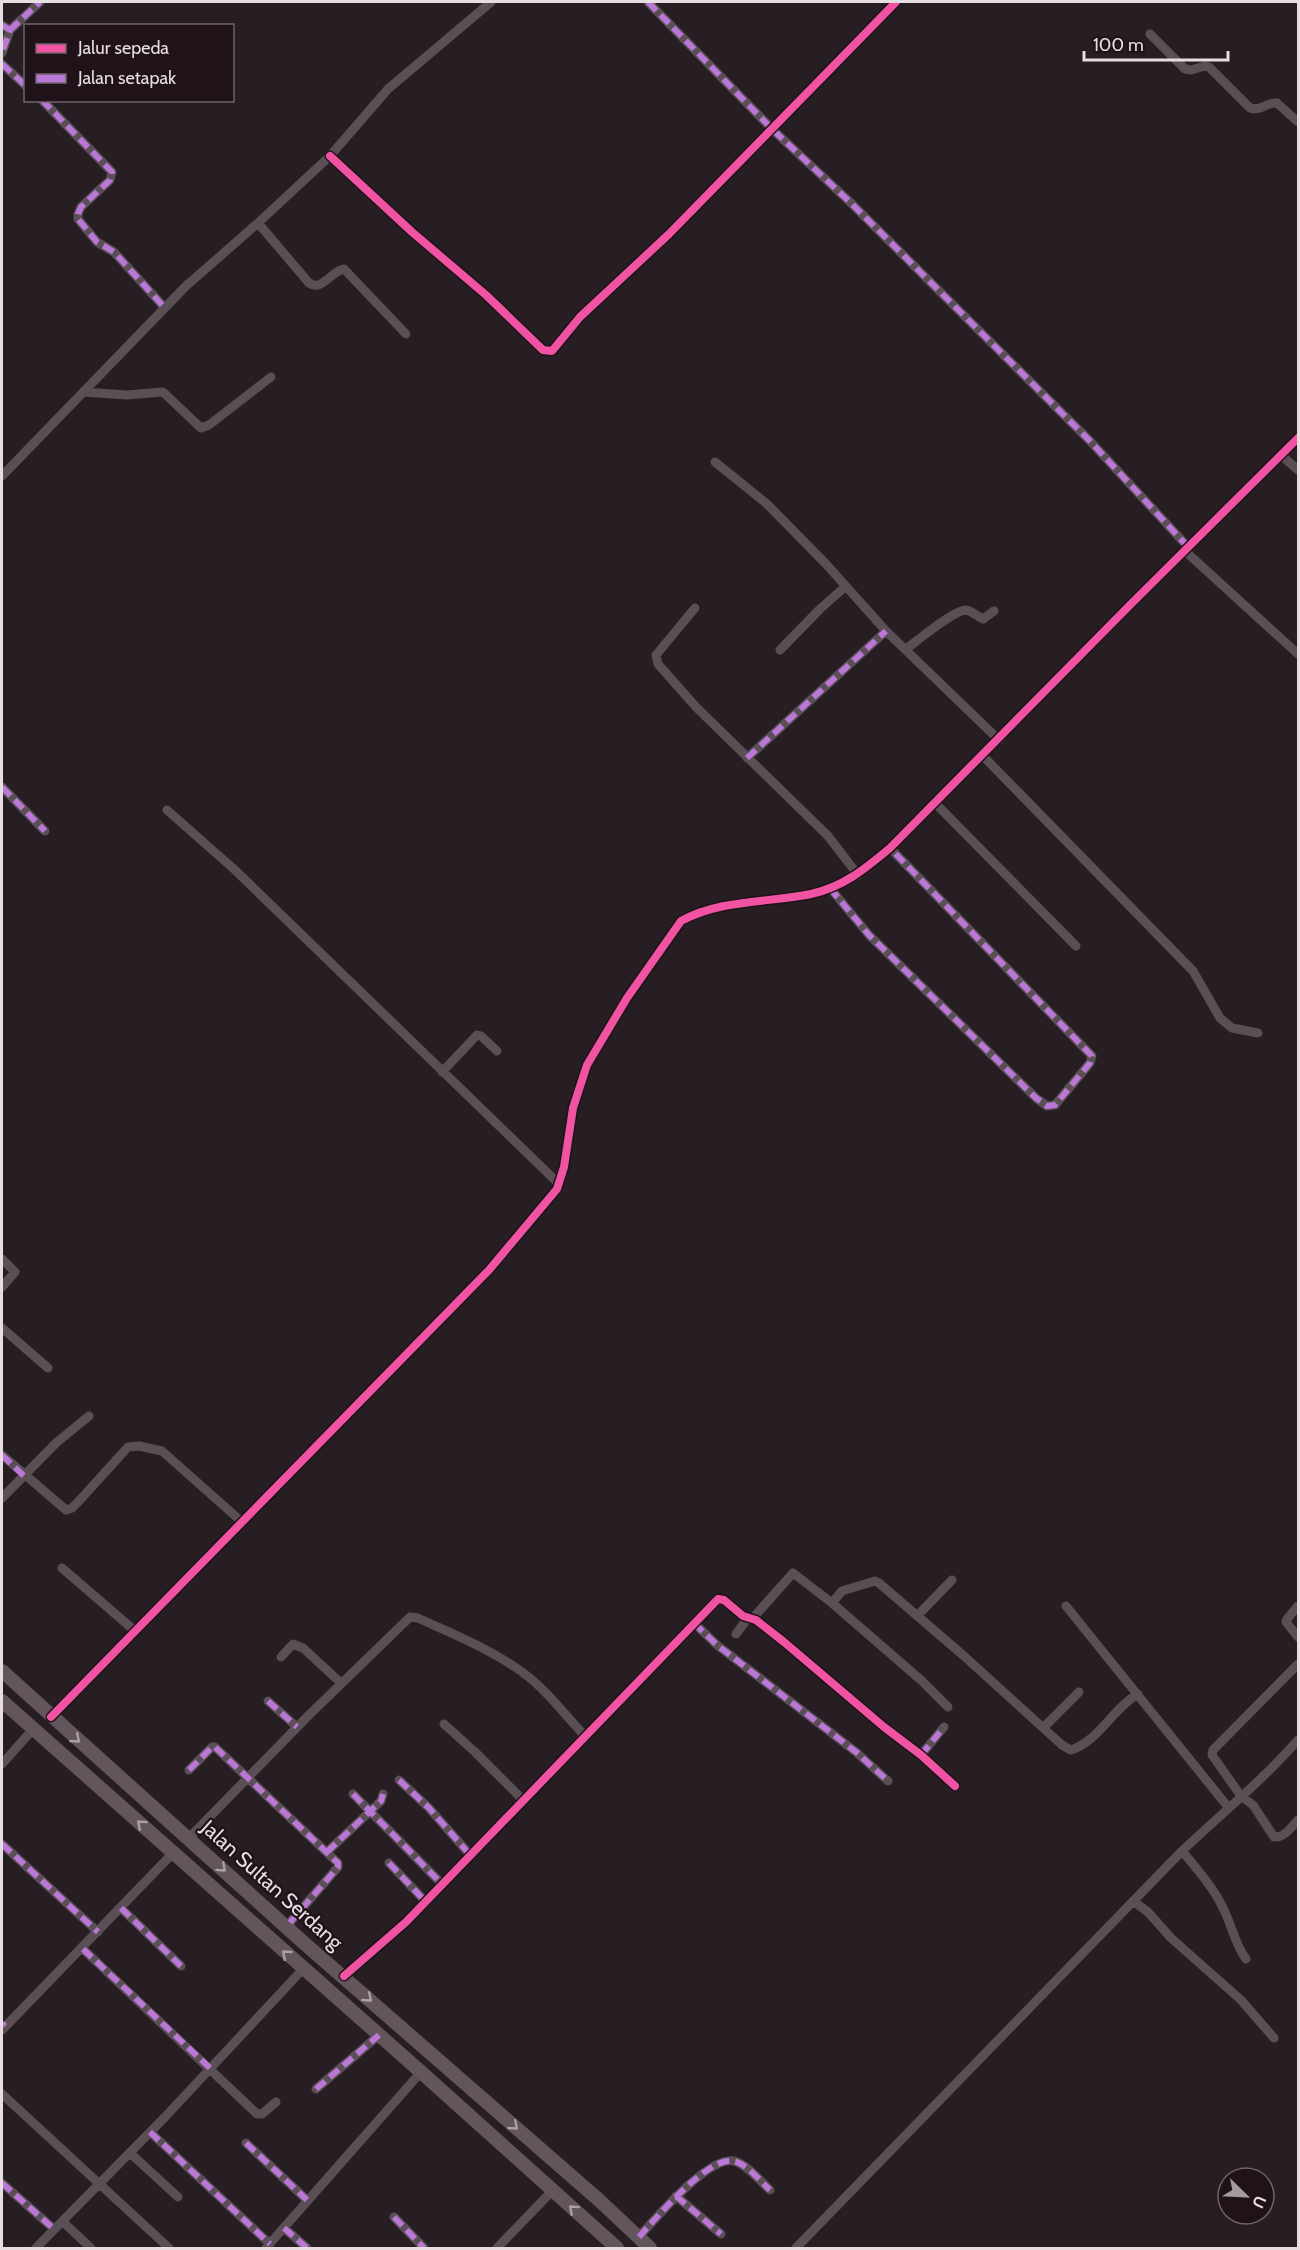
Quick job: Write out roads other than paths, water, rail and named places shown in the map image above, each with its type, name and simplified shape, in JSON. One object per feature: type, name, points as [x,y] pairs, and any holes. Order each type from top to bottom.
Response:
[{"type":"highway","name":"Jalan Sultan Serdang","points":[[2,1671],[286,1927],[650,2248]]},
{"type":"highway","name":"Jalan Sultan Serdang","points":[[2,1701],[617,2248]]},
{"type":"highway","points":[[474,2120],[488,2104]]},
{"type":"street","points":[[2,53],[6,28],[40,2]]},
{"type":"street","points":[[4,470],[164,307],[330,156],[388,89],[491,2]]},
{"type":"street","points":[[648,2],[772,129],[851,203],[1090,441],[1187,549],[1299,654]]},
{"type":"street","points":[[330,156],[412,232],[470,280],[547,352],[552,351],[580,317],[669,234],[896,2]]},
{"type":"street","points":[[1149,34],[1185,69],[1191,70],[1205,66],[1209,68],[1250,108],[1259,109],[1272,102],[1276,103],[1299,122]]},
{"type":"street","points":[[2,64],[24,84]]},
{"type":"street","points":[[44,102],[112,172],[110,180],[81,207],[78,219],[97,242],[114,252],[164,307]]},
{"type":"street","points":[[258,223],[309,283],[319,286],[338,270],[344,269],[406,334]]},
{"type":"street","points":[[83,392],[127,395],[163,392],[201,429],[271,377]]},
{"type":"street","points":[[51,1717],[489,1270],[554,1196],[559,1184],[575,1099],[587,1065],[627,998],[681,921],[711,909],[811,893],[830,888],[858,875],[890,849],[1077,658],[1299,438]]},
{"type":"street","points":[[1282,456],[1299,470]]},
{"type":"street","points":[[716,462],[767,504],[886,631],[999,740]]},
{"type":"street","points":[[780,650],[846,586]]},
{"type":"street","points":[[695,608],[658,651],[656,655],[658,664],[696,707],[828,836],[858,875]]},
{"type":"street","points":[[906,649],[938,625],[962,611],[970,611],[983,619],[994,611]]},
{"type":"street","points":[[747,758],[886,631]]},
{"type":"street","points":[[983,756],[1193,971],[1220,1018],[1232,1028],[1258,1034]]},
{"type":"street","points":[[2,788],[45,831]]},
{"type":"street","points":[[935,803],[1076,945]]},
{"type":"street","points":[[167,810],[235,870],[559,1184]]},
{"type":"street","points":[[830,888],[869,935],[1036,1098],[1047,1106],[1055,1105],[1090,1064],[1092,1056],[890,849]]},
{"type":"street","points":[[442,1071],[477,1035],[481,1036],[497,1052]]},
{"type":"street","points":[[2,1259],[15,1272],[2,1287]]},
{"type":"street","points":[[2,1328],[48,1368]]},
{"type":"street","points":[[2,1497],[56,1443],[89,1416]]},
{"type":"street","points":[[2,1455],[66,1510],[79,1501],[128,1447],[136,1445],[154,1447],[178,1464],[242,1522]]},
{"type":"street","points":[[62,1568],[135,1631]]},
{"type":"street","points":[[736,1634],[793,1573],[832,1603],[922,1681],[948,1707]]},
{"type":"street","points":[[917,1616],[952,1580]]},
{"type":"street","points":[[832,1603],[842,1591],[877,1581],[904,1602],[1062,1744],[1073,1750],[1092,1737],[1138,1694]]},
{"type":"street","points":[[344,1976],[380,1946],[471,1856],[715,1600],[720,1599],[750,1618],[817,1669],[955,1786]]},
{"type":"street","points":[[1066,1606],[1228,1807]]},
{"type":"street","points":[[1299,1606],[1286,1622],[1299,1637]]},
{"type":"street","points":[[189,1839],[297,1726],[410,1617],[418,1618],[523,1672],[584,1735]]},
{"type":"street","points":[[694,1623],[717,1646],[856,1752],[888,1781]]},
{"type":"street","points":[[281,1657],[293,1644],[303,1648],[341,1683]]},
{"type":"street","points":[[1299,1664],[1212,1752],[1218,1765],[1241,1796],[1253,1805],[1274,1836],[1282,1835],[1299,1820]]},
{"type":"street","points":[[1044,1727],[1080,1692]]},
{"type":"street","points":[[268,1701],[297,1726]]},
{"type":"street","points":[[444,1724],[524,1801]]},
{"type":"street","points":[[921,1755],[944,1727]]},
{"type":"street","points":[[2,1764],[34,1728]]},
{"type":"street","points":[[796,2248],[1182,1851],[1228,1807],[1254,1786],[1299,1740]]},
{"type":"street","points":[[189,1770],[212,1747],[215,1747],[339,1866],[286,1927]]},
{"type":"street","points":[[399,1780],[438,1818],[471,1856]]},
{"type":"street","points":[[353,1794],[442,1884]]},
{"type":"street","points":[[327,1852],[381,1801],[383,1794]]},
{"type":"street","points":[[2,1844],[98,1932]]},
{"type":"street","points":[[1182,1851],[1217,1897],[1227,1916],[1237,1946],[1246,1959]]},
{"type":"street","points":[[3,2026],[83,1949],[173,1853]]},
{"type":"street","points":[[389,1863],[425,1901]]},
{"type":"street","points":[[1133,1901],[1148,1912],[1171,1938],[1241,2000],[1274,2038]]},
{"type":"street","points":[[121,1908],[181,1966]]},
{"type":"street","points":[[83,1949],[257,2114],[262,2114],[276,2102]]},
{"type":"street","points":[[36,2248],[130,2153],[303,1969]]},
{"type":"street","points":[[316,2089],[379,2035]]},
{"type":"street","points":[[150,2132],[268,2246],[421,2072]]},
{"type":"street","points":[[2,2094],[98,2185],[169,2248]]},
{"type":"street","points":[[246,2143],[307,2200]]},
{"type":"street","points":[[130,2153],[178,2197]]},
{"type":"street","points":[[639,2237],[676,2196],[701,2173],[727,2161],[733,2161],[746,2168],[770,2190]]},
{"type":"street","points":[[2,2183],[54,2229]]},
{"type":"street","points":[[503,2246],[553,2190]]},
{"type":"street","points":[[676,2196],[721,2234]]},
{"type":"street","points":[[394,2217],[424,2248]]},
{"type":"street","points":[[62,2221],[91,2248]]},
{"type":"street","points":[[284,2229],[307,2248]]}]
